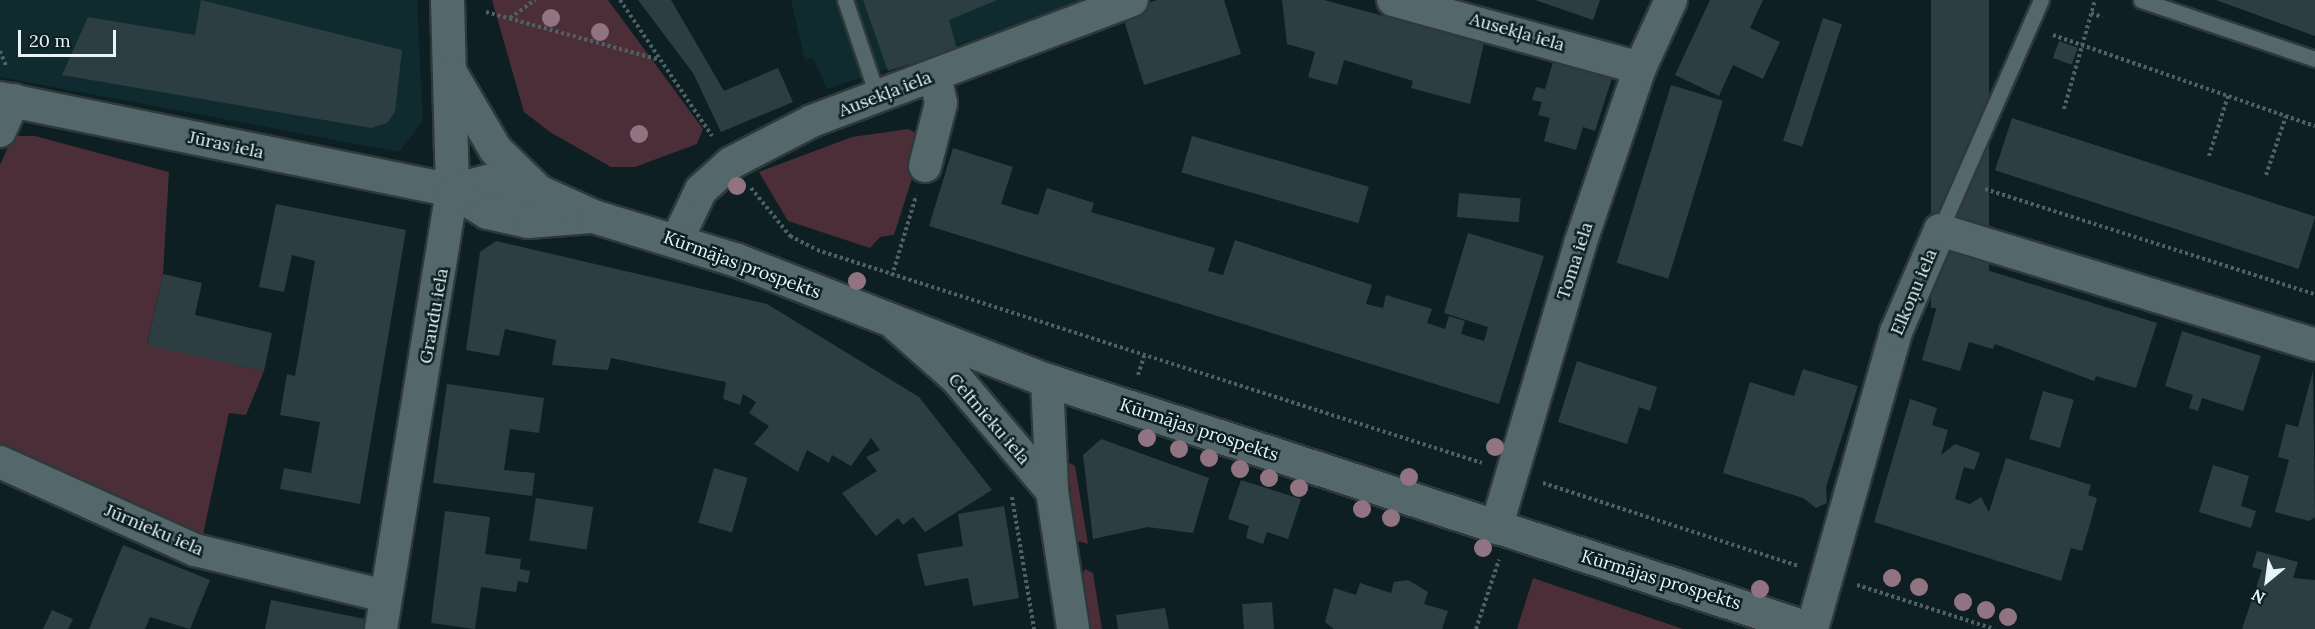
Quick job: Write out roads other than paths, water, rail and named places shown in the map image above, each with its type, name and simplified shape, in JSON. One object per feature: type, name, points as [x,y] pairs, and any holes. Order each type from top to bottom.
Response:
[{"type":"main road","name":"Graudu iela","points":[[447,0],[451,74],[452,190]]},
{"type":"main road","name":"Kūrmājas prospekts","points":[[451,74],[495,149],[538,190]]},
{"type":"main road","name":"Jūras iela","points":[[7,90],[452,190]]},
{"type":"main road","name":"Kūrmājas prospekts","points":[[452,190],[491,180],[538,190],[593,216],[677,240],[896,325],[1498,544],[1772,623],[1812,629]]},
{"type":"main road","name":"Kūrmājas prospekts","points":[[452,190],[487,212],[528,221],[593,216]]},
{"type":"street","name":"Ausekļa iela","points":[[677,240],[701,190],[731,163],[812,121],[878,98],[1132,0]]},
{"type":"street","name":"Ausekļa iela","points":[[1393,0],[1640,68]]},
{"type":"street","name":"Toma iela","points":[[1498,544],[1558,310],[1640,68],[1671,0]]},
{"type":"street","points":[[925,166],[942,103],[935,75]]},
{"type":"street","points":[[0,131],[7,90]]},
{"type":"street","name":"Graudu iela","points":[[381,629],[452,190]]},
{"type":"street","name":"Elkoņu iela","points":[[1812,629],[1896,332],[1940,230],[2315,345]]},
{"type":"street","name":"Celtnieku iela","points":[[896,325],[956,378],[1052,491]]},
{"type":"street","name":"Celtnieku iela","points":[[1047,380],[1052,491],[1073,629]]},
{"type":"street","name":"Jūrnieku iela","points":[[0,462],[195,550],[385,596]]},
{"type":"lane","points":[[845,0],[878,98]]},
{"type":"lane","points":[[1940,230],[2041,0]]},
{"type":"lane","points":[[2141,0],[2315,59]]}]
